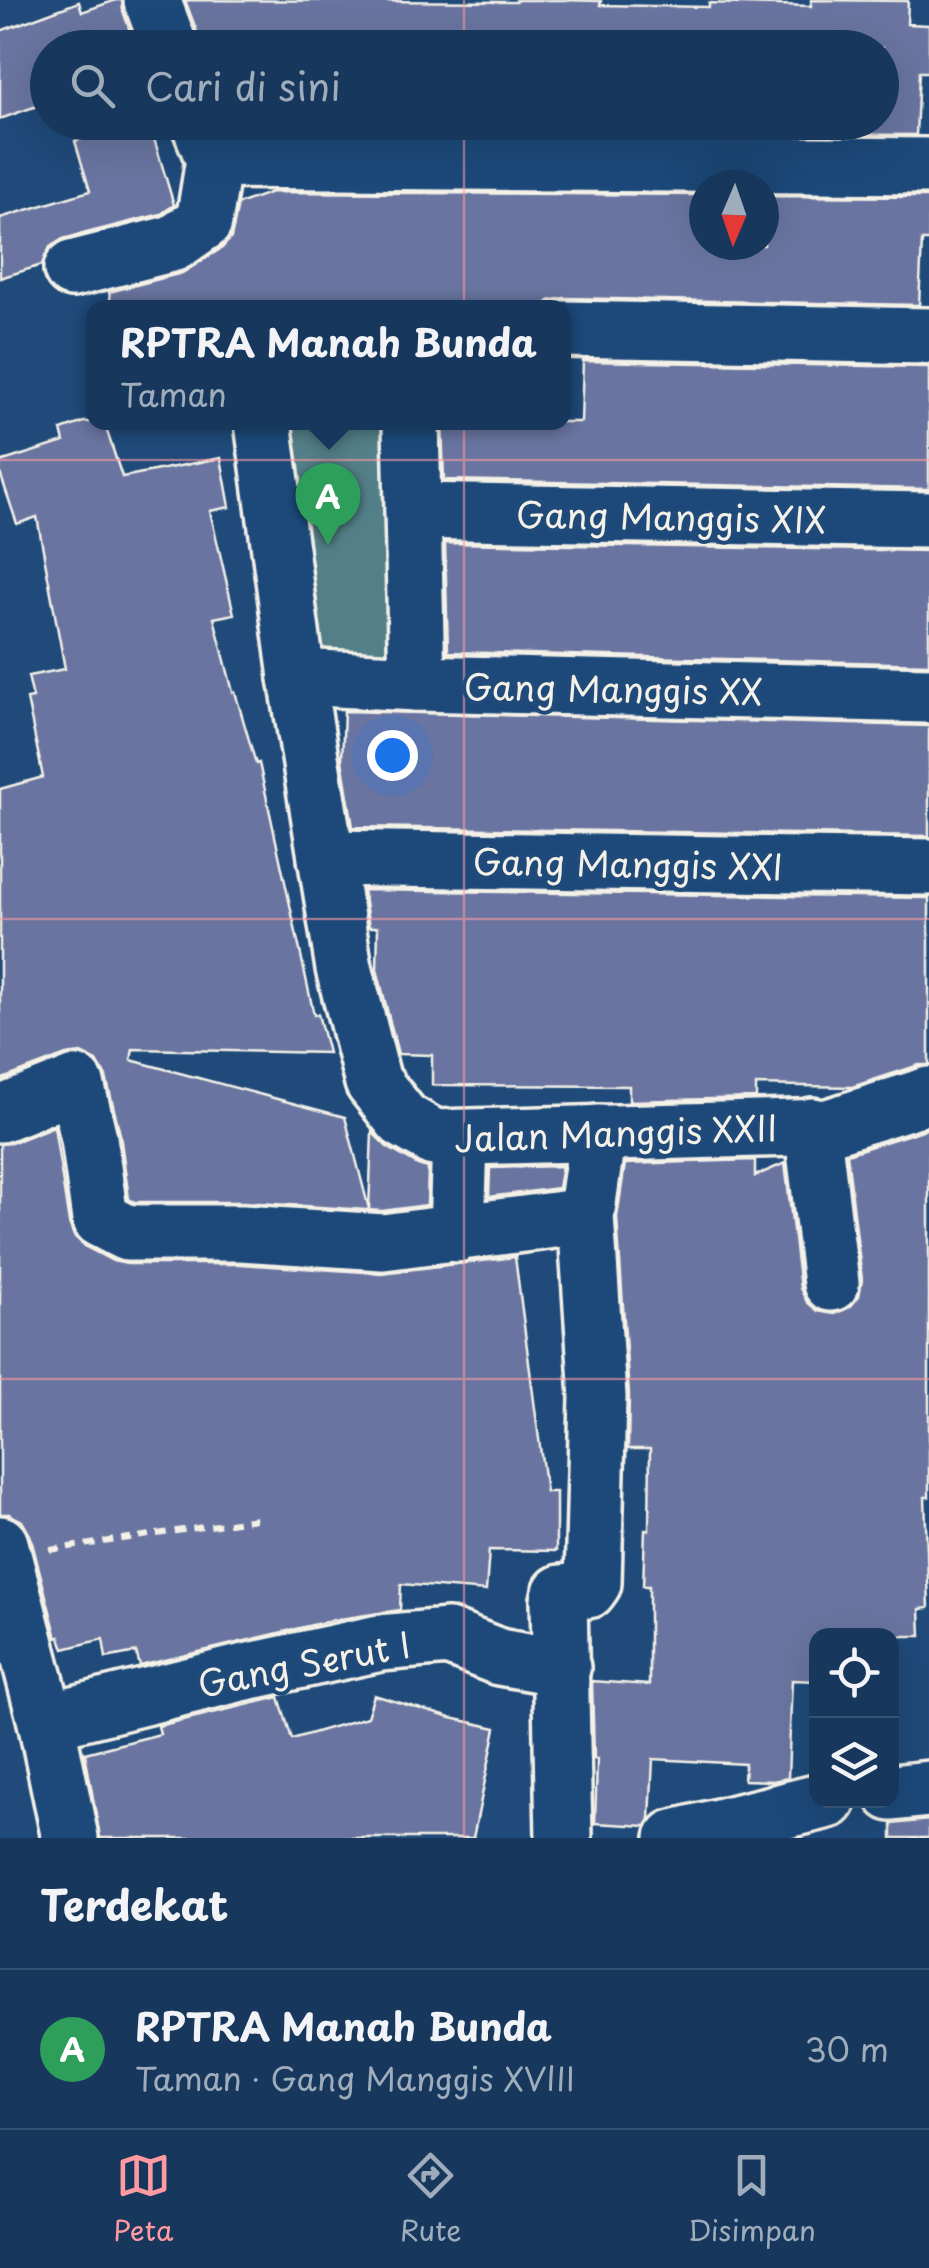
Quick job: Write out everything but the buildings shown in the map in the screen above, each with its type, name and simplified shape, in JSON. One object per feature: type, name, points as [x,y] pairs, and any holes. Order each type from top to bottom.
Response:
[{"type":"street","points":[[152,0],[163,30]]},
{"type":"street","points":[[72,269],[174,242],[204,222],[206,141],[929,166]]},
{"type":"street","points":[[571,329],[929,336]]},
{"type":"street","name":"Jalan Manggis XXII","points":[[263,430],[297,677],[344,968],[374,1082],[403,1120],[434,1138],[829,1127],[929,1095]]},
{"type":"street","points":[[412,430],[417,683]]},
{"type":"street","name":"Gang Manggis XIX","points":[[413,511],[929,520]]},
{"type":"street","name":"Gang Manggis XX","points":[[297,677],[929,696]]},
{"type":"street","name":"Gang Manggis XXI","points":[[326,858],[929,867]]},
{"type":"street","points":[[0,1114],[76,1084],[89,1138],[100,1219],[127,1233],[241,1233],[383,1242],[586,1216]]},
{"type":"street","points":[[812,1126],[831,1283]]},
{"type":"street","points":[[564,1838],[558,1610],[561,1593],[588,1590],[593,1583],[598,1397],[586,1216],[598,1134]]},
{"type":"street","points":[[457,1234],[460,1138]]},
{"type":"street","points":[[2,1550],[46,1720],[70,1838]]},
{"type":"street","name":"Gang Serut I","points":[[46,1720],[380,1643],[448,1637],[500,1657],[562,1668]]},
{"type":"street","points":[[899,1791],[929,1789]]},
{"type":"street","points":[[674,1838],[809,1805]]},
{"type":"path","points":[[2,1550],[263,1518]]},
{"type":"green space","points":[[237,430],[398,430],[398,665],[282,668]]},
{"type":"place","name":"RPTRA Manah Bunda","points":[[328,545]]}]
